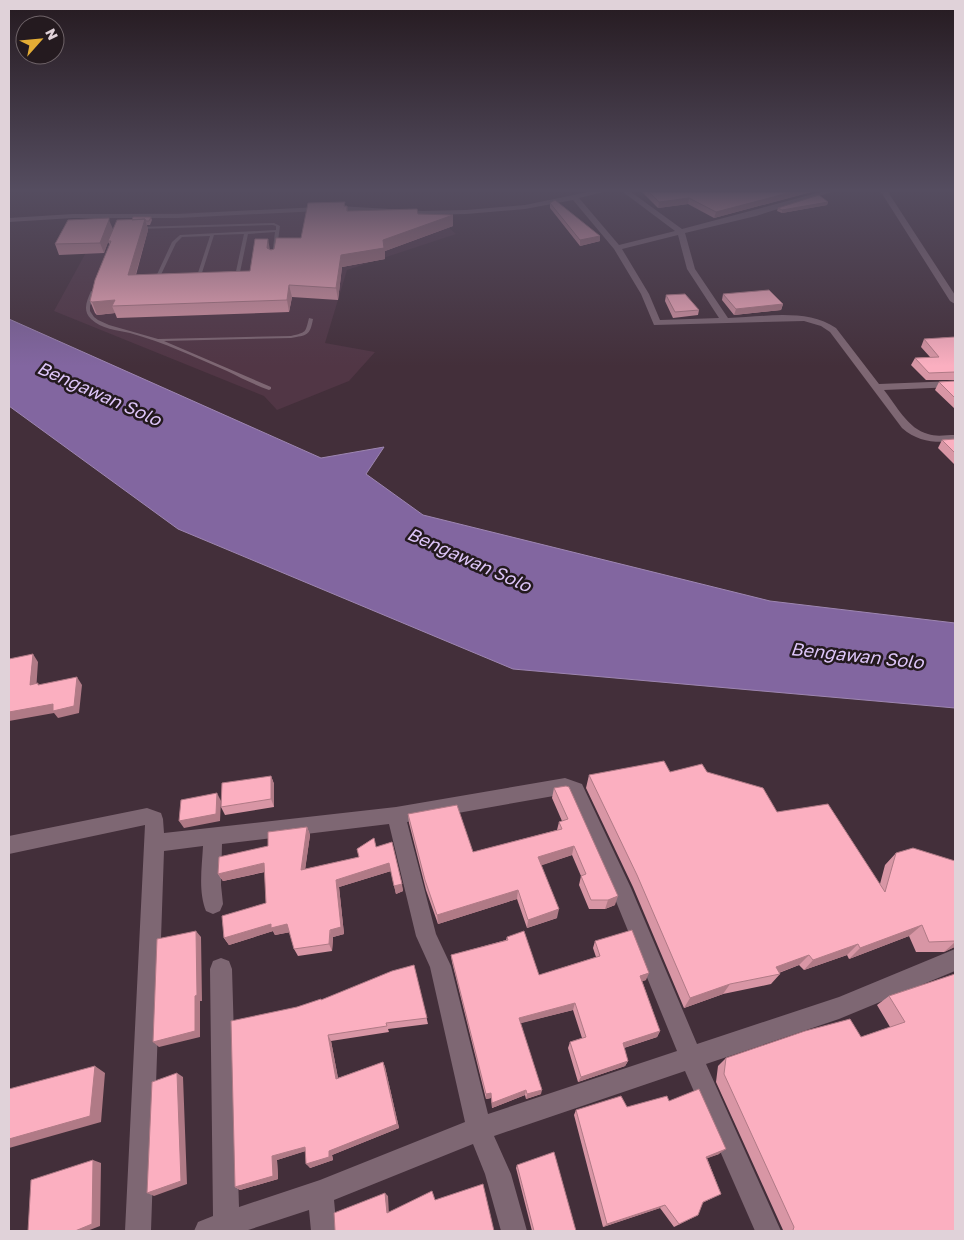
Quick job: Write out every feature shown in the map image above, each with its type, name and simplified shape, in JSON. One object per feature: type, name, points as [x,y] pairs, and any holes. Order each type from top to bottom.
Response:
[{"type":"street","points":[[618,250],[645,294],[657,323],[805,318],[824,324],[833,330],[906,426],[915,434],[934,439],[955,438]]},
{"type":"street","points":[[686,250],[693,274],[726,321]]},
{"type":"street","points":[[922,250],[955,301]]},
{"type":"street","points":[[876,387],[955,384]]},
{"type":"street","points":[[155,843],[396,815],[566,786],[576,790],[624,895],[691,1058],[768,1231]]},
{"type":"street","points":[[396,815],[426,936],[440,966],[479,1129],[498,1174],[514,1231]]},
{"type":"street","points":[[9,845],[147,816],[154,819],[155,843],[138,1231]]},
{"type":"street","points":[[213,836],[211,885],[213,904]]},
{"type":"street","points":[[222,969],[217,1228],[320,1194],[479,1129],[839,1008],[955,960]]},
{"type":"street","points":[[320,1194],[324,1231]]},
{"type":"lane","points":[[156,281],[171,250]]},
{"type":"lane","points":[[198,279],[207,250]]},
{"type":"lane","points":[[237,276],[242,250]]},
{"type":"lane","points":[[94,289],[88,307],[89,313],[95,320],[158,340],[269,388]]},
{"type":"lane","points":[[158,340],[291,337],[304,334],[309,330],[311,319]]},
{"type":"shaded area","points":[[87,250],[408,250],[347,270],[325,343],[375,352],[349,381],[277,410],[264,396],[54,311]]},
{"type":"water","name":"Bengawan Solo","points":[[9,319],[321,458],[384,447],[366,474],[423,515],[770,601],[955,623],[955,708],[513,669],[178,529],[9,406]]},
{"type":"building","points":[[107,250],[136,250],[128,275],[250,271],[253,250],[373,250],[341,255],[336,288],[289,285],[287,300],[112,306],[115,300],[90,301],[95,280]]},
{"type":"building","points":[[769,290],[783,304],[736,309],[723,294]]},
{"type":"building","points":[[685,294],[699,310],[675,312],[666,295]]},
{"type":"building","points":[[955,337],[955,372],[929,373],[915,358],[939,357],[924,339]]},
{"type":"building","points":[[955,381],[955,398],[939,382]]},
{"type":"building","points":[[955,439],[955,453],[942,440]]},
{"type":"building","points":[[33,654],[30,685],[77,677],[74,706],[53,711],[53,704],[9,712],[9,659]]},
{"type":"building","points":[[664,761],[670,772],[702,764],[707,772],[763,788],[777,812],[828,804],[885,892],[896,853],[913,848],[955,861],[955,941],[929,942],[922,925],[860,948],[858,944],[813,960],[809,955],[776,967],[780,974],[730,984],[690,998],[637,875],[589,775]]},
{"type":"building","points":[[271,776],[271,799],[221,807],[222,783]]},
{"type":"building","points":[[569,787],[618,896],[608,900],[591,900],[581,876],[586,874],[574,846],[538,857],[559,909],[528,920],[518,890],[437,915],[425,880],[408,814],[457,805],[473,852],[562,829],[559,822],[568,819],[554,788]]},
{"type":"building","points":[[217,793],[216,814],[179,821],[181,800]]},
{"type":"building","points":[[307,827],[301,870],[359,857],[357,849],[374,838],[376,847],[392,842],[402,884],[394,886],[389,863],[336,880],[341,927],[330,930],[329,944],[294,949],[287,924],[271,928],[271,924],[224,938],[222,916],[266,903],[264,863],[218,874],[219,857],[268,846],[268,832]]},
{"type":"building","points":[[632,930],[649,973],[640,976],[660,1031],[623,1043],[628,1061],[581,1077],[570,1042],[586,1037],[575,1003],[519,1018],[542,1090],[527,1094],[526,1090],[492,1103],[491,1093],[486,1094],[451,955],[508,940],[507,937],[524,931],[539,975],[600,956],[595,941]]},
{"type":"building","points":[[196,931],[197,995],[195,996],[195,1031],[153,1042],[157,939]]},
{"type":"building","points":[[414,965],[427,1018],[386,1023],[387,1026],[328,1035],[336,1079],[383,1062],[397,1124],[329,1151],[329,1157],[306,1164],[305,1147],[272,1156],[273,1176],[235,1187],[231,1021],[321,1000],[392,971]]},
{"type":"building","points":[[955,974],[955,1231],[793,1231],[794,1227],[724,1074],[726,1058],[805,1031],[850,1019],[861,1037],[905,1022],[889,996]]},
{"type":"building","points":[[95,1066],[90,1116],[9,1139],[9,1089]]},
{"type":"building","points":[[177,1073],[181,1181],[147,1193],[152,1082]]},
{"type":"building","points":[[699,1089],[726,1149],[706,1157],[721,1194],[703,1202],[698,1215],[679,1224],[665,1205],[607,1224],[576,1110],[621,1096],[627,1107],[667,1096],[669,1101]]},
{"type":"building","points":[[554,1152],[576,1231],[534,1231],[517,1165]]},
{"type":"building","points":[[93,1160],[92,1224],[75,1231],[28,1231],[31,1180]]},
{"type":"building","points":[[483,1184],[494,1231],[333,1231],[335,1230],[334,1213],[385,1193],[387,1213],[432,1191],[435,1200]]}]
